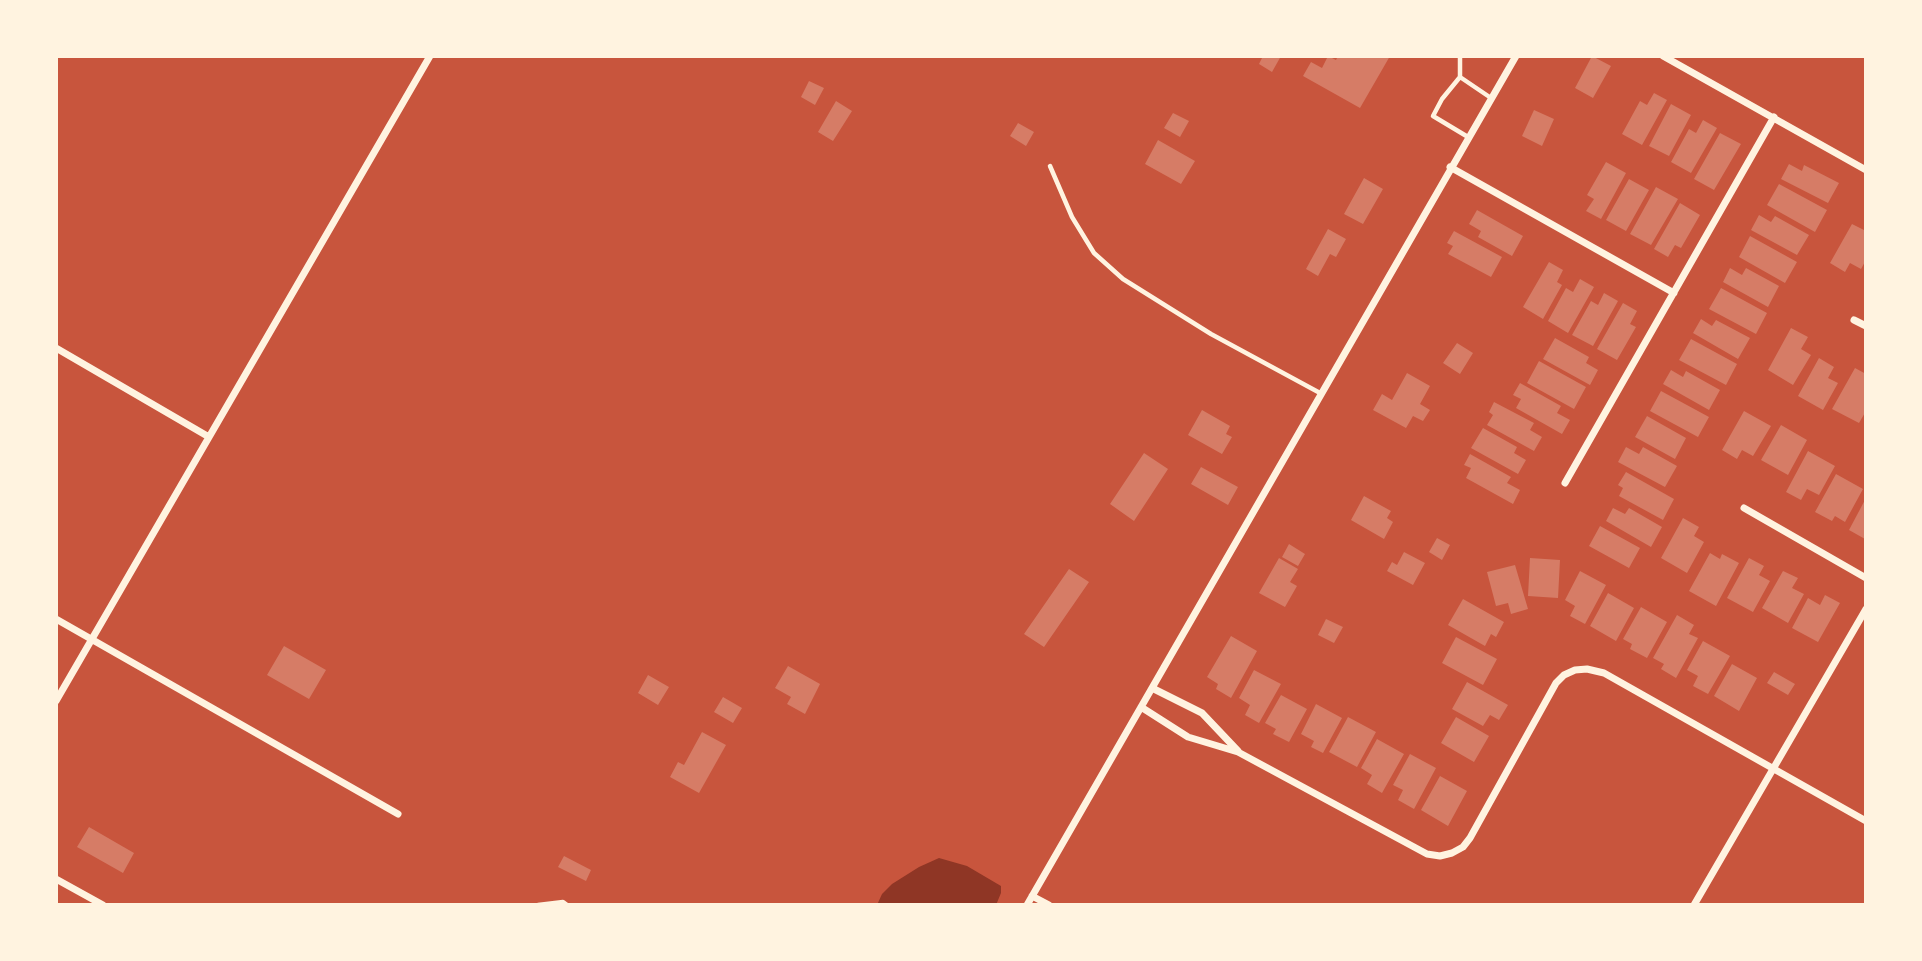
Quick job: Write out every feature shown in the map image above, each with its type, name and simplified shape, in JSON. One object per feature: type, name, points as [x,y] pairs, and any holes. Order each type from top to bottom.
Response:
[{"type":"street","points":[[56,701],[430,56]]},
{"type":"street","points":[[1027,905],[1516,56]]},
{"type":"street","points":[[1663,56],[1866,170]]},
{"type":"street","points":[[1565,483],[1774,117]]},
{"type":"street","points":[[1450,167],[1674,293]]},
{"type":"street","points":[[1854,320],[1866,326]]},
{"type":"street","points":[[56,348],[209,437]]},
{"type":"street","points":[[1744,508],[1866,578]]},
{"type":"street","points":[[1694,905],[1866,609]]},
{"type":"street","points":[[56,619],[398,814]]},
{"type":"street","points":[[1141,707],[1188,737],[1238,752],[1427,854],[1440,856],[1463,847],[1470,838],[1556,683],[1575,670],[1587,669],[1604,673],[1866,821]]},
{"type":"street","points":[[1152,688],[1202,713],[1238,752]]},
{"type":"street","points":[[56,879],[103,905]]},
{"type":"street","points":[[1032,896],[1049,905]]},
{"type":"lane","points":[[1460,56],[1460,77],[1433,116],[1468,137]]},
{"type":"lane","points":[[1460,77],[1491,98]]},
{"type":"lane","points":[[1050,166],[1073,217],[1094,253],[1123,279],[1211,334],[1320,393]]},
{"type":"lane","points":[[538,905],[563,902],[567,905]]},
{"type":"shaded area","points":[[939,858],[967,866],[1001,886],[996,905],[877,905],[882,894],[892,884]]},
{"type":"building","points":[[1263,56],[1281,56],[1272,72],[1259,64]]},
{"type":"building","points":[[1328,56],[1336,60],[1338,56],[1390,56],[1360,108],[1303,76],[1311,62],[1322,68]]},
{"type":"building","points":[[1592,56],[1611,66],[1593,98],[1575,88]]},
{"type":"building","points":[[809,81],[824,88],[815,105],[801,97]]},
{"type":"building","points":[[1654,93],[1667,100],[1642,145],[1622,134],[1640,101],[1647,105]]},
{"type":"building","points":[[836,101],[852,111],[833,141],[818,132]]},
{"type":"building","points":[[1671,104],[1691,115],[1669,156],[1649,146]]},
{"type":"building","points":[[1534,110],[1554,119],[1542,146],[1522,136]]},
{"type":"building","points":[[1173,113],[1189,121],[1180,137],[1164,128]]},
{"type":"building","points":[[1703,120],[1717,128],[1691,173],[1671,162],[1689,129],[1696,133]]},
{"type":"building","points":[[1018,123],[1034,132],[1026,146],[1010,136]]},
{"type":"building","points":[[1720,133],[1741,144],[1714,190],[1694,179]]},
{"type":"building","points":[[1158,140],[1195,161],[1181,184],[1145,164]]},
{"type":"building","points":[[1606,162],[1626,173],[1601,219],[1586,211],[1594,199],[1587,195]]},
{"type":"building","points":[[1789,164],[1802,171],[1804,165],[1839,183],[1828,203],[1781,179]]},
{"type":"building","points":[[1364,178],[1383,189],[1363,224],[1344,214]]},
{"type":"building","points":[[1629,179],[1649,190],[1626,231],[1606,220]]},
{"type":"building","points":[[1779,184],[1827,210],[1815,232],[1767,205]]},
{"type":"building","points":[[1656,187],[1678,199],[1651,245],[1630,234]]},
{"type":"building","points":[[1680,203],[1700,215],[1681,248],[1675,245],[1668,257],[1654,249]]},
{"type":"building","points":[[1477,210],[1523,236],[1512,256],[1478,237],[1481,231],[1469,224]]},
{"type":"building","points":[[1759,215],[1771,222],[1775,216],[1809,235],[1797,255],[1751,230]]},
{"type":"building","points":[[1852,224],[1866,231],[1866,260],[1861,269],[1850,263],[1845,272],[1830,263]]},
{"type":"building","points":[[1328,229],[1346,239],[1336,257],[1330,254],[1318,276],[1306,269]]},
{"type":"building","points":[[1454,231],[1502,257],[1491,277],[1448,254],[1453,246],[1447,243]]},
{"type":"building","points":[[1750,236],[1797,262],[1785,283],[1739,257]]},
{"type":"building","points":[[1549,262],[1563,270],[1557,282],[1562,285],[1543,319],[1523,307]]},
{"type":"building","points":[[1730,268],[1742,275],[1746,268],[1779,286],[1768,307],[1723,282]]},
{"type":"building","points":[[1580,279],[1594,287],[1568,333],[1548,321],[1566,288],[1573,292]]},
{"type":"building","points":[[1721,288],[1767,313],[1756,334],[1709,309]]},
{"type":"building","points":[[1604,293],[1618,301],[1593,346],[1572,335],[1591,301],[1598,305]]},
{"type":"building","points":[[1623,303],[1637,311],[1630,324],[1636,327],[1617,360],[1597,349]]},
{"type":"building","points":[[1701,319],[1712,326],[1716,320],[1750,338],[1738,359],[1693,333]]},
{"type":"building","points":[[1791,328],[1808,337],[1801,349],[1811,355],[1793,385],[1768,370]]},
{"type":"building","points":[[1555,338],[1589,357],[1586,363],[1598,370],[1590,385],[1543,359]]},
{"type":"building","points":[[1691,339],[1737,364],[1726,385],[1679,360]]},
{"type":"building","points":[[1457,343],[1473,353],[1460,374],[1443,363]]},
{"type":"building","points":[[1819,358],[1834,367],[1828,378],[1838,383],[1823,410],[1798,396]]},
{"type":"building","points":[[1539,361],[1586,387],[1574,409],[1527,383]]},
{"type":"building","points":[[1855,368],[1866,374],[1866,411],[1859,423],[1832,409]]},
{"type":"building","points":[[1671,370],[1683,377],[1686,371],[1720,390],[1709,410],[1663,384]]},
{"type":"building","points":[[1407,373],[1430,386],[1420,404],[1430,410],[1423,421],[1413,416],[1406,428],[1373,410],[1382,394],[1392,400]]},
{"type":"building","points":[[1520,383],[1561,406],[1557,413],[1570,420],[1562,434],[1516,408],[1521,399],[1513,395]]},
{"type":"building","points":[[1661,391],[1709,417],[1698,437],[1650,411]]},
{"type":"building","points":[[1494,402],[1534,423],[1530,430],[1542,437],[1534,451],[1487,425],[1493,415],[1489,412]]},
{"type":"building","points":[[1202,410],[1230,426],[1226,434],[1232,437],[1222,454],[1188,435]]},
{"type":"building","points":[[1744,411],[1771,426],[1753,456],[1742,450],[1737,459],[1722,450]]},
{"type":"building","points":[[1647,416],[1686,438],[1675,459],[1635,437]]},
{"type":"building","points":[[1781,425],[1807,440],[1788,475],[1761,460]]},
{"type":"building","points":[[1483,428],[1517,447],[1514,453],[1526,460],[1518,474],[1471,448]]},
{"type":"building","points":[[1626,447],[1639,454],[1643,447],[1677,466],[1665,487],[1618,462]]},
{"type":"building","points":[[1808,451],[1835,466],[1819,495],[1807,489],[1801,500],[1786,492]]},
{"type":"building","points":[[1144,453],[1168,469],[1134,521],[1110,504]]},
{"type":"building","points":[[1470,454],[1511,477],[1507,483],[1520,490],[1513,504],[1466,478],[1471,468],[1464,465]]},
{"type":"building","points":[[1201,467],[1238,487],[1228,505],[1191,484]]},
{"type":"building","points":[[1626,472],[1674,499],[1663,520],[1619,496],[1623,488],[1618,485]]},
{"type":"building","points":[[1836,474],[1863,489],[1845,522],[1835,516],[1832,521],[1815,512]]},
{"type":"building","points":[[1364,496],[1391,511],[1387,518],[1393,522],[1384,539],[1351,520]]},
{"type":"building","points":[[1866,498],[1866,537],[1865,539],[1849,530]]},
{"type":"building","points":[[1613,508],[1625,514],[1629,508],[1662,527],[1651,547],[1606,521]]},
{"type":"building","points":[[1683,518],[1699,527],[1694,536],[1704,542],[1687,573],[1661,558]]},
{"type":"building","points":[[1600,526],[1640,548],[1629,568],[1589,546]]},
{"type":"building","points":[[1437,538],[1450,545],[1442,560],[1429,552]]},
{"type":"building","points":[[1289,544],[1305,554],[1298,566],[1282,557]]},
{"type":"building","points":[[1404,552],[1425,563],[1413,585],[1387,571],[1392,562],[1397,565]]},
{"type":"building","points":[[1710,553],[1720,559],[1722,554],[1739,563],[1716,606],[1689,591]]},
{"type":"building","points":[[1279,558],[1298,569],[1290,582],[1297,586],[1285,607],[1259,593]]},
{"type":"building","points":[[1530,558],[1560,560],[1558,598],[1528,596]]},
{"type":"building","points":[[1749,558],[1764,566],[1759,575],[1770,581],[1753,612],[1727,598]]},
{"type":"building","points":[[1515,565],[1528,609],[1511,614],[1508,603],[1496,606],[1487,572]]},
{"type":"building","points":[[1069,569],[1089,582],[1044,647],[1024,634]]},
{"type":"building","points":[[1580,571],[1606,585],[1585,624],[1570,616],[1575,606],[1565,600]]},
{"type":"building","points":[[1783,571],[1798,578],[1792,588],[1804,594],[1788,623],[1762,608]]},
{"type":"building","points":[[1608,593],[1634,608],[1616,641],[1590,626]]},
{"type":"building","points":[[1825,595],[1840,603],[1818,642],[1792,628],[1808,598],[1820,605]]},
{"type":"building","points":[[1463,599],[1504,622],[1496,637],[1491,634],[1485,646],[1448,625]]},
{"type":"building","points":[[1641,607],[1667,622],[1647,658],[1630,649],[1632,644],[1623,639]]},
{"type":"building","points":[[1677,615],[1694,625],[1689,634],[1698,638],[1676,678],[1661,669],[1664,664],[1653,658]]},
{"type":"building","points":[[1326,619],[1343,627],[1334,643],[1318,635]]},
{"type":"building","points":[[1231,636],[1257,651],[1231,698],[1216,689],[1218,684],[1207,677]]},
{"type":"building","points":[[1456,637],[1497,659],[1483,685],[1442,663]]},
{"type":"building","points":[[1703,641],[1730,656],[1708,694],[1693,686],[1698,676],[1687,670]]},
{"type":"building","points":[[284,646],[326,670],[309,699],[267,675]]},
{"type":"building","points":[[1732,664],[1757,678],[1739,711],[1714,696]]},
{"type":"building","points":[[788,666],[820,684],[805,714],[787,704],[791,697],[775,688]]},
{"type":"building","points":[[1254,670],[1281,684],[1259,723],[1245,715],[1250,705],[1239,698]]},
{"type":"building","points":[[1774,672],[1795,684],[1788,695],[1767,683]]},
{"type":"building","points":[[648,675],[669,687],[658,705],[638,693]]},
{"type":"building","points":[[1467,682],[1508,705],[1499,720],[1490,715],[1483,726],[1452,709]]},
{"type":"building","points":[[1281,695],[1307,709],[1289,742],[1273,734],[1276,729],[1265,723]]},
{"type":"building","points":[[723,697],[742,708],[733,723],[714,712]]},
{"type":"building","points":[[1316,704],[1342,718],[1323,753],[1311,747],[1314,741],[1301,734]]},
{"type":"building","points":[[1348,717],[1376,732],[1357,767],[1329,752]]},
{"type":"building","points":[[1456,717],[1489,736],[1474,762],[1441,743]]},
{"type":"building","points":[[702,732],[726,745],[699,793],[670,777],[678,762],[684,765]]},
{"type":"building","points":[[1377,739],[1404,754],[1382,793],[1367,784],[1372,775],[1361,768]]},
{"type":"building","points":[[1410,754],[1436,768],[1414,809],[1398,800],[1403,790],[1393,785]]},
{"type":"building","points":[[1440,776],[1467,791],[1448,826],[1421,810]]},
{"type":"building","points":[[89,827],[134,853],[123,873],[77,847]]},
{"type":"building","points":[[564,856],[591,870],[586,881],[558,867]]}]
